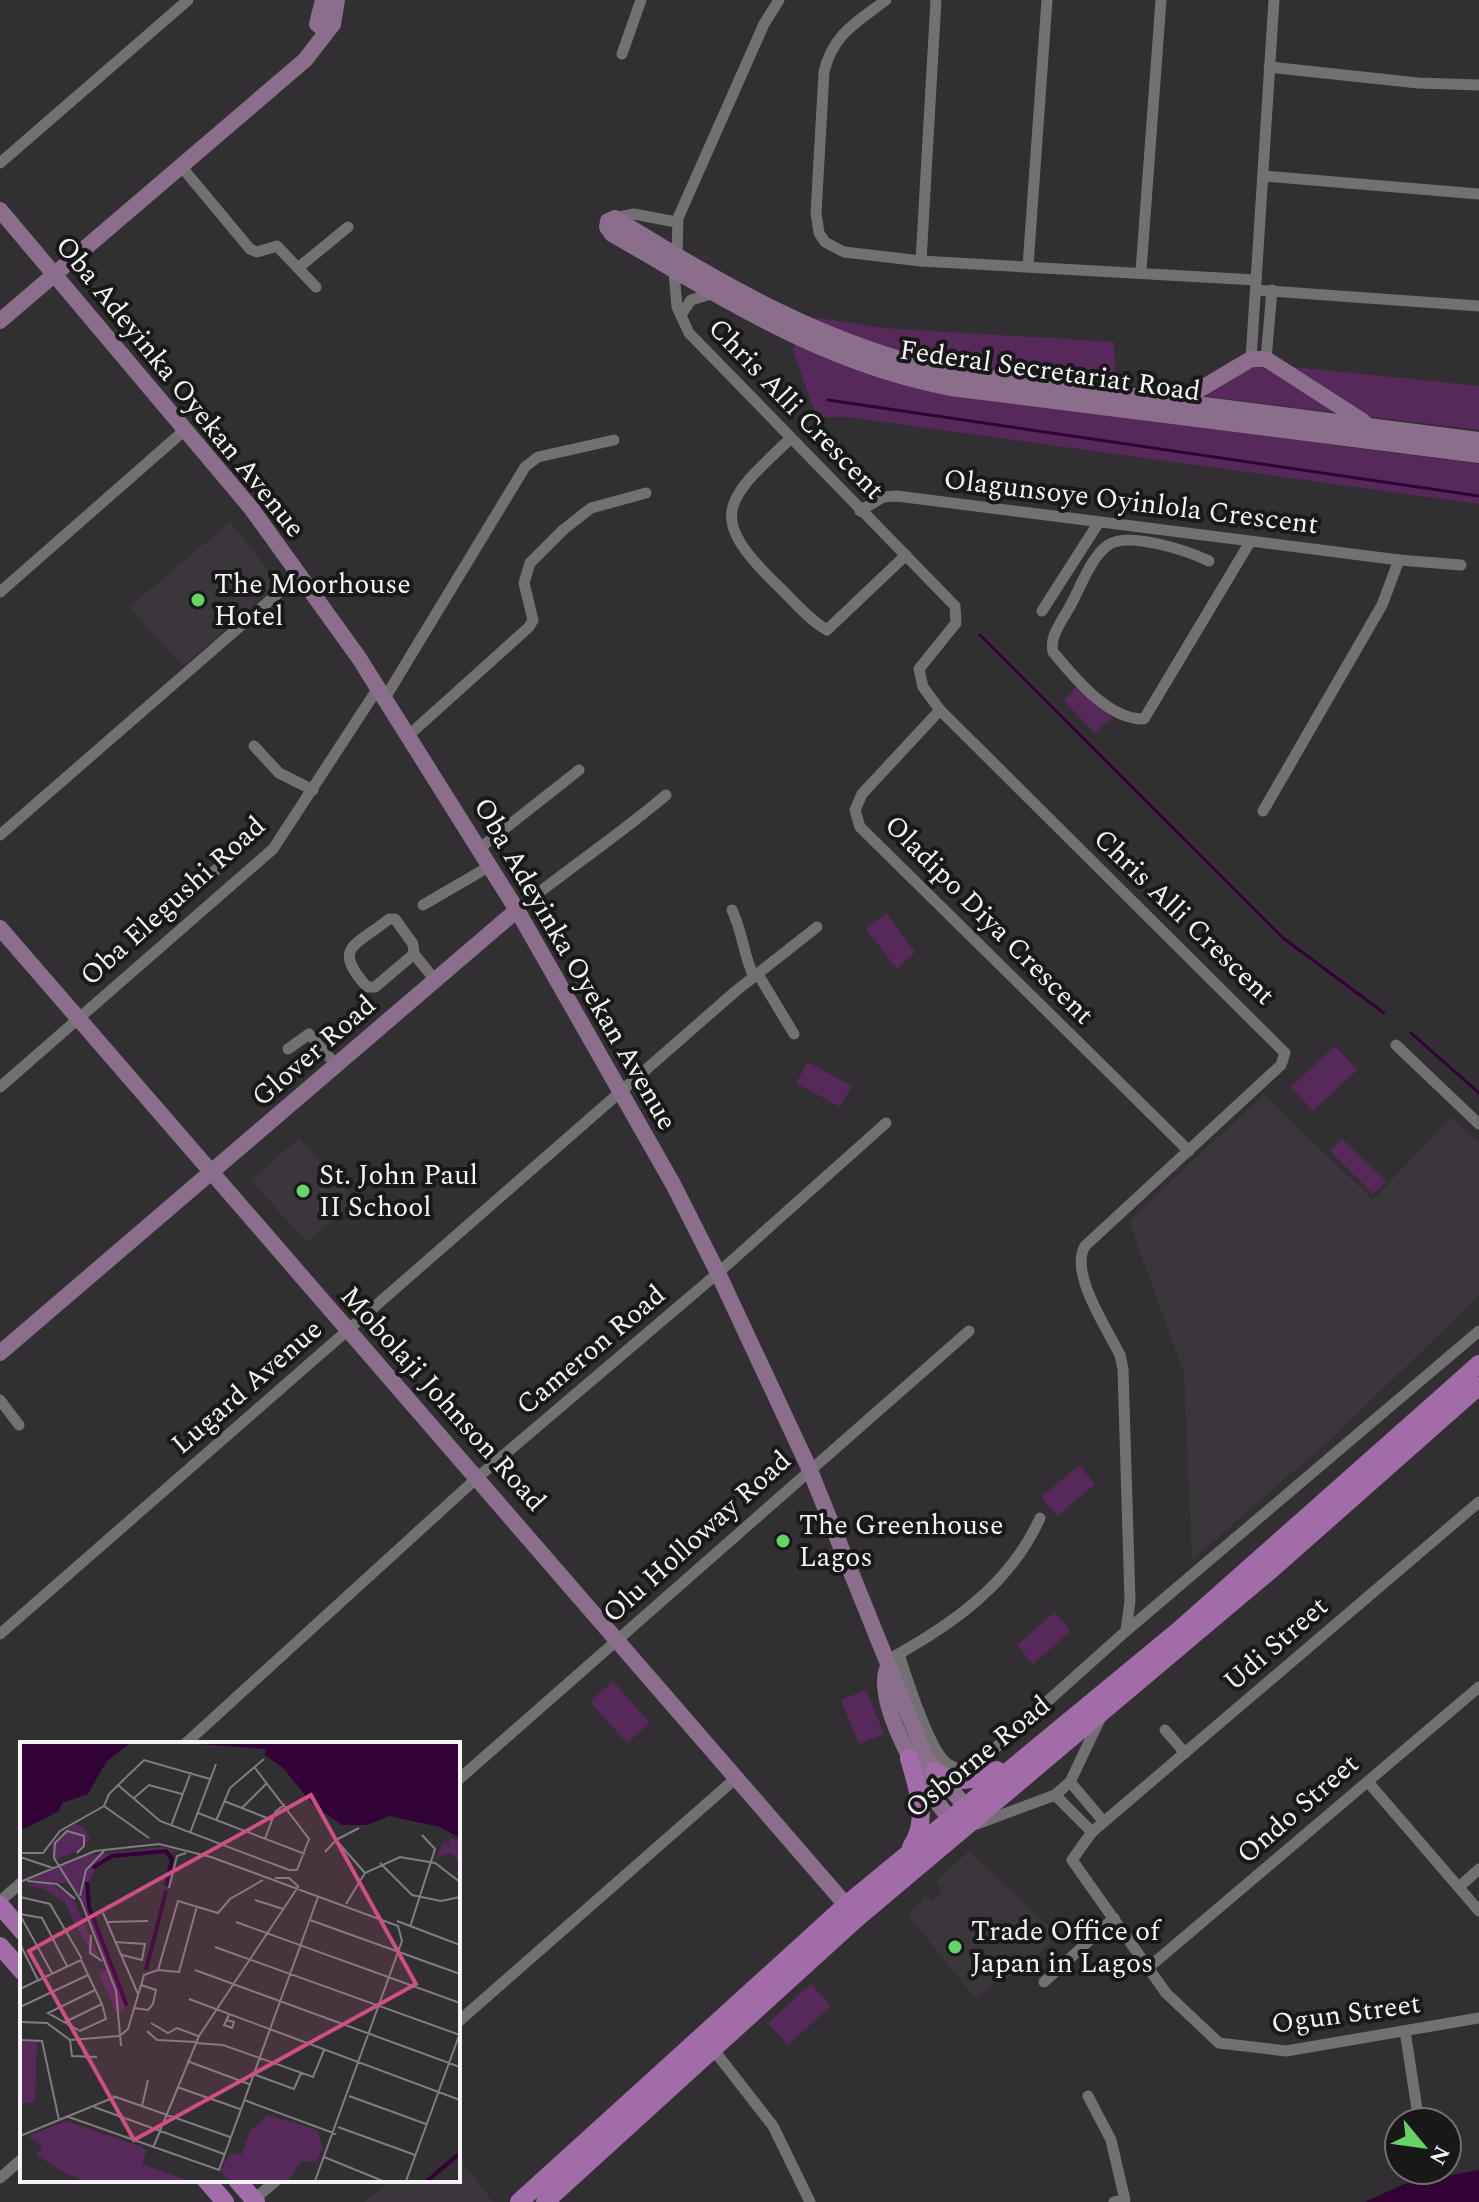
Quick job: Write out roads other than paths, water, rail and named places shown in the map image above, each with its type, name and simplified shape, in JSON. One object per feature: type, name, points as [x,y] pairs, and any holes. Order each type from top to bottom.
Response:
[{"type":"main road","points":[[323,0],[325,24]]},
{"type":"main road","points":[[0,321],[315,51],[337,0]]},
{"type":"main road","name":"Oba Adeyinka Oyekan Avenue","points":[[0,210],[251,508],[382,693],[480,848],[718,1273],[809,1468],[934,1771],[962,1819]]},
{"type":"main road","name":"Federal Secretariat Road","points":[[1479,440],[952,373],[892,359],[814,330],[615,218],[608,221],[607,227],[612,234],[711,294],[806,344],[885,373],[932,385],[1479,455]]},
{"type":"main road","points":[[1180,401],[1258,359],[1369,425]]},
{"type":"main road","name":"Glover Road","points":[[0,1353],[517,910]]},
{"type":"main road","name":"Mobolaji Johnson Road","points":[[1,932],[214,1171],[347,1332],[620,1640],[846,1905]]},
{"type":"main road","name":"Osborne Road","points":[[545,2202],[856,1919],[962,1819],[1021,1758],[1178,1631],[1479,1364]]},
{"type":"main road","name":"Osborne Road","points":[[519,2202],[909,1850],[962,1819],[1104,1712],[1479,1386]]},
{"type":"main road","points":[[891,1661],[882,1686],[909,1758],[932,1798],[962,1819]]},
{"type":"main road","points":[[909,1758],[921,1823],[919,1835],[909,1850]]},
{"type":"main road","points":[[934,1771],[948,1779],[972,1780],[1021,1758]]},
{"type":"main road","points":[[0,1903],[20,1928]]},
{"type":"main road","points":[[0,1946],[20,1969]]},
{"type":"main road","points":[[208,2182],[225,2202]]},
{"type":"main road","points":[[239,2182],[254,2201]]},
{"type":"street","points":[[0,163],[188,0]]},
{"type":"street","points":[[622,54],[641,0]]},
{"type":"street","points":[[677,255],[676,222],[764,24],[779,0]]},
{"type":"street","points":[[886,0],[835,40],[824,72],[816,213],[819,233],[832,247],[844,252],[921,261],[1141,271],[1256,285],[1272,290],[1479,306]]},
{"type":"street","points":[[921,261],[936,0]]},
{"type":"street","points":[[1028,266],[1047,0]]},
{"type":"street","points":[[1141,271],[1161,0]]},
{"type":"street","points":[[1258,359],[1256,285],[1274,0]]},
{"type":"street","points":[[1269,67],[1418,83],[1479,85]]},
{"type":"street","points":[[180,165],[250,249],[257,252],[275,245],[316,287]]},
{"type":"street","points":[[1263,176],[1479,194]]},
{"type":"street","points":[[615,218],[634,214],[676,222]]},
{"type":"street","points":[[298,268],[348,227]]},
{"type":"street","name":"Chris Alli Crescent","points":[[674,272],[676,301],[689,333],[789,440],[955,606],[958,615],[919,669],[923,687],[940,710],[1285,1053],[1281,1065],[1085,1246],[1079,1256],[1081,1275],[1120,1355],[1123,1369],[1130,1601],[1126,1631]]},
{"type":"street","points":[[1258,359],[1272,290]]},
{"type":"street","name":"Chris Alli Crescent","points":[[681,315],[691,300],[711,294]]},
{"type":"street","points":[[0,592],[186,429]]},
{"type":"street","name":"Oba Elegushi Road","points":[[0,1087],[273,849],[382,693],[525,467],[538,457],[614,440]]},
{"type":"street","points":[[789,440],[747,479],[737,495],[731,527],[735,540],[753,562],[827,630],[906,555]]},
{"type":"street","points":[[409,735],[529,627],[533,620],[524,583],[530,563],[563,530],[591,508],[646,493]]},
{"type":"street","name":"Olagunsoye Oyinlola Crescent","points":[[860,511],[883,497],[897,496],[1250,542],[1461,565]]},
{"type":"street","points":[[1042,611],[1099,522]]},
{"type":"street","points":[[1209,561],[1172,547],[1121,541],[1111,543],[1096,560],[1053,637],[1053,652],[1104,702],[1144,719],[1156,705],[1250,542]]},
{"type":"street","points":[[1263,811],[1382,605],[1399,560]]},
{"type":"street","points":[[0,835],[299,575]]},
{"type":"street","name":"Oladipo Diya Crescent","points":[[940,710],[862,794],[855,810],[860,827],[1189,1151]]},
{"type":"street","points":[[254,746],[273,768],[313,790]]},
{"type":"street","points":[[480,848],[579,770]]},
{"type":"street","name":"Glover Road","points":[[517,910],[586,854],[610,843],[666,795]]},
{"type":"street","points":[[174,906],[233,855]]},
{"type":"street","points":[[423,905],[490,866]]},
{"type":"street","points":[[203,881],[218,898]]},
{"type":"street","points":[[732,910],[743,933],[743,954],[794,1034]]},
{"type":"street","points":[[414,954],[375,987],[367,987],[348,965],[350,950],[389,919],[395,919],[408,935],[414,954],[435,980]]},
{"type":"street","name":"Lugard Avenue","points":[[0,1634],[756,976],[817,927]]},
{"type":"street","points":[[288,1049],[309,1034],[337,1066]]},
{"type":"street","points":[[1396,1045],[1479,1124]]},
{"type":"street","name":"Cameron Road","points":[[187,1742],[478,1477],[718,1273],[886,1123]]},
{"type":"street","name":"Olu Holloway Road","points":[[460,1778],[620,1640],[809,1468],[969,1331]]},
{"type":"street","points":[[1040,1518],[1019,1556],[990,1589],[946,1628],[891,1661],[948,1765],[966,1769],[978,1765],[1126,1631],[1479,1331]]},
{"type":"street","points":[[0,1400],[19,1425]]},
{"type":"street","name":"Udi Street","points":[[1104,1822],[1479,1502]]},
{"type":"street","name":"Ondo Street","points":[[1148,1968],[1479,1687]]},
{"type":"street","points":[[962,1819],[1055,1795],[1070,1782],[1104,1712]]},
{"type":"street","points":[[1165,1730],[1185,1753]]},
{"type":"street","points":[[460,2020],[736,1778]]},
{"type":"street","points":[[1070,1782],[1104,1822]]},
{"type":"street","points":[[1368,1782],[1479,1911]]},
{"type":"street","points":[[1055,1795],[1092,1832]]},
{"type":"street","name":"Ogun Street","points":[[1104,1822],[1092,1832],[1072,1860],[1148,1968],[1191,2021],[1219,2043],[1286,2051],[1479,2018]]},
{"type":"street","points":[[1459,1887],[1479,1869]]},
{"type":"street","points":[[0,1903],[20,1884]]},
{"type":"street","points":[[1044,1982],[1114,1918]]},
{"type":"street","points":[[1405,2031],[1417,2106]]},
{"type":"street","points":[[713,2049],[773,2126],[810,2202]]},
{"type":"street","points":[[1088,2096],[1111,2140],[1122,2201]]},
{"type":"street","points":[[0,2178],[20,2161]]},
{"type":"street","points":[[254,2201],[275,2182]]},
{"type":"waterway","points":[[828,400],[1479,496]]},
{"type":"waterway","points":[[980,635],[1283,938],[1384,1013]]},
{"type":"waterway","points":[[1411,1033],[1479,1093]]},
{"type":"place","name":"The Moorhouse Hotel","points":[[198,600]]},
{"type":"place","name":"St. John Paul II School","points":[[303,1191]]},
{"type":"place","name":"The Greenhouse Lagos","points":[[783,1541]]},
{"type":"place","name":"Trade Office of Japan in Lagos","points":[[955,1947]]}]
